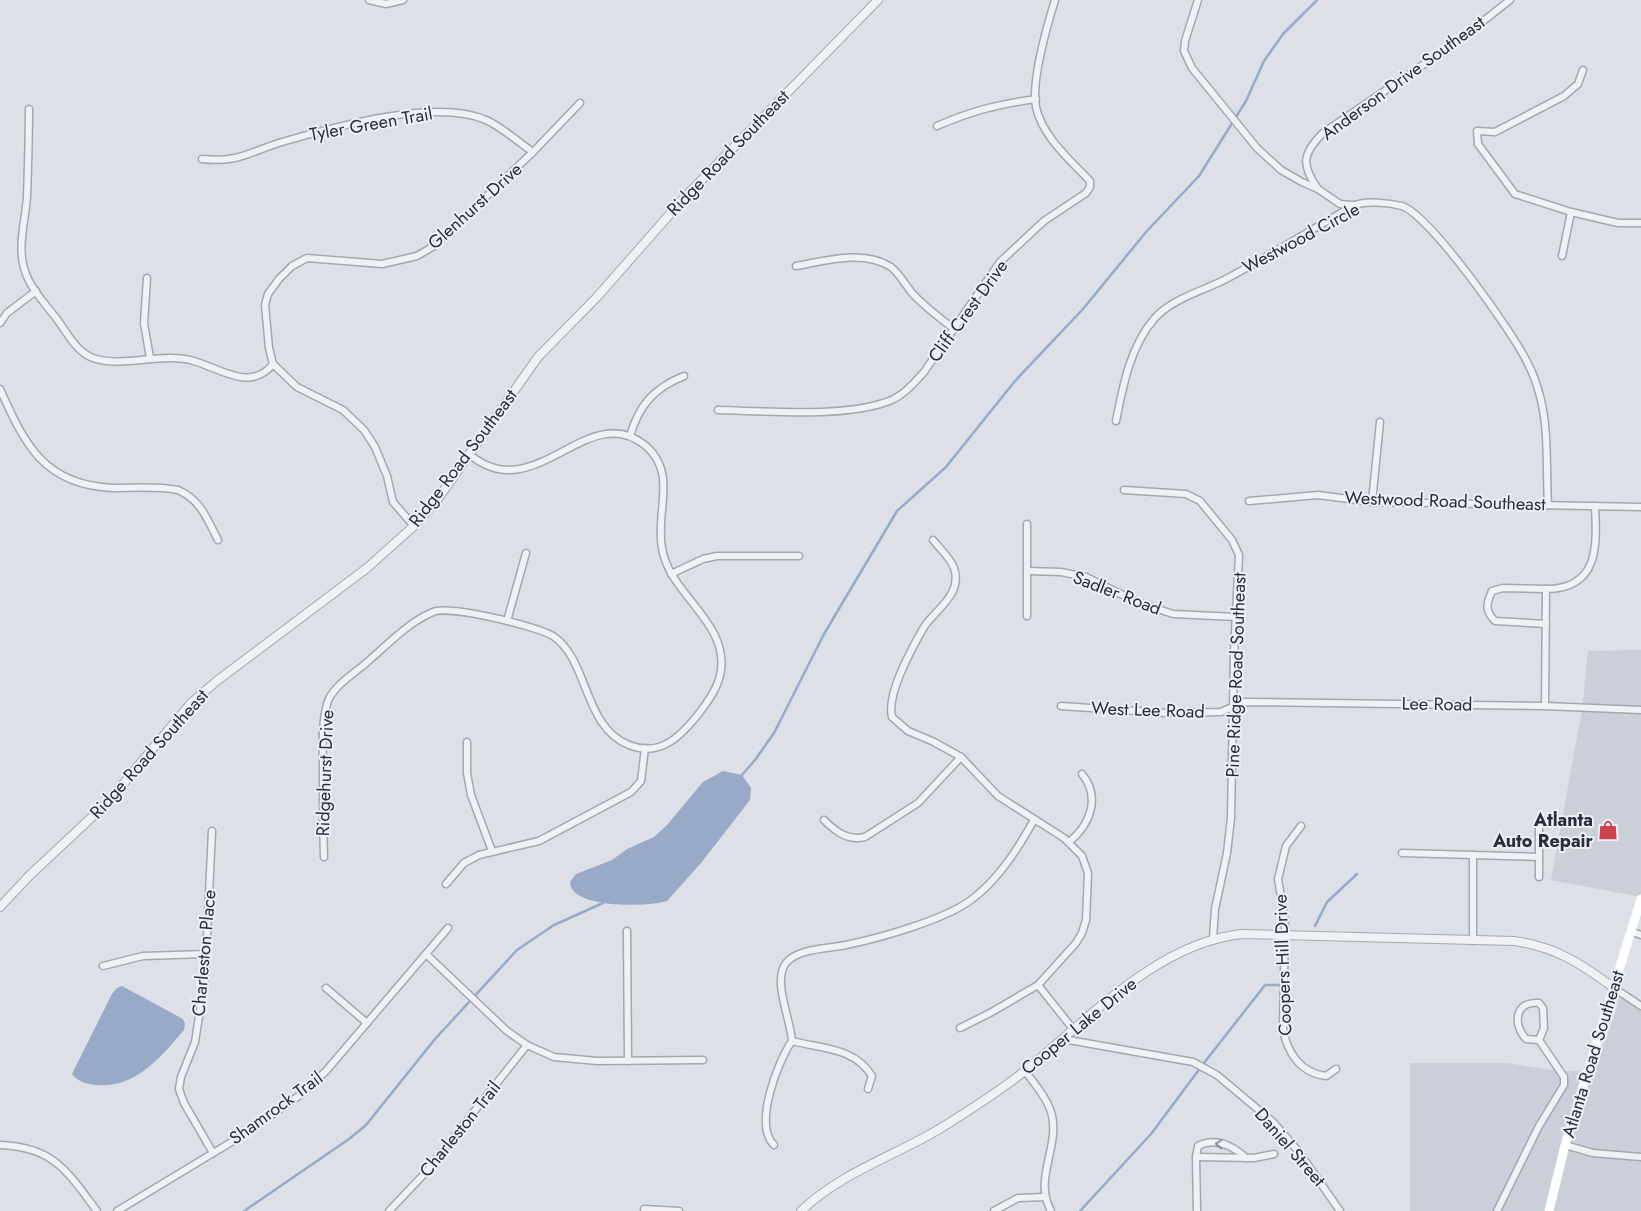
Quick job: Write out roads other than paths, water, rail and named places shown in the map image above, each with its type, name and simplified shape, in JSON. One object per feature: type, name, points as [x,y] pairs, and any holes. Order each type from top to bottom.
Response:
[{"type":"main road","name":"Atlanta Road Southeast","points":[[1549,1211],[1565,1145],[1641,898]]},
{"type":"street","points":[[369,0],[386,4],[403,0]]},
{"type":"street","name":"Ridge Road Southeast","points":[[0,907],[29,876],[108,802],[191,702],[367,568],[414,526],[437,500],[538,357],[597,297],[684,198],[878,0]]},
{"type":"street","name":"Cliff Crest Drive","points":[[718,410],[834,411],[866,408],[891,401],[910,387],[924,372],[1000,262],[1036,228],[1086,193],[1090,187],[1090,181],[1048,134],[1036,107],[1040,59],[1055,0]]},
{"type":"street","name":"Anderson Drive Southeast","points":[[1318,189],[1308,174],[1305,162],[1307,153],[1313,143],[1440,51],[1458,41],[1510,0]]},
{"type":"street","name":"Anderson Drive Southeast","points":[[1197,3],[1184,41],[1184,51],[1192,68],[1257,148],[1281,170],[1318,189],[1340,204],[1354,205]]},
{"type":"street","points":[[1583,70],[1578,84],[1564,96],[1495,132],[1477,131],[1478,144],[1515,194],[1571,212],[1618,223],[1641,223]]},
{"type":"street","points":[[937,126],[968,112],[1000,104],[1036,99]]},
{"type":"street","name":"Glenhurst Drive","points":[[273,364],[268,348],[265,305],[268,294],[292,266],[307,258],[382,264],[400,262],[417,256],[434,246],[533,152],[580,104]]},
{"type":"street","points":[[30,109],[27,199],[21,239],[21,256],[28,279],[78,350],[95,359],[118,361],[150,358],[193,361],[235,376],[252,378],[265,374],[273,364],[297,387],[344,410],[364,430],[375,447],[387,476],[393,502],[414,526]]},
{"type":"street","name":"Tyler Green Trail","points":[[202,159],[222,161],[244,158],[279,143],[321,130],[399,115],[435,111],[464,114],[486,120],[533,152]]},
{"type":"street","name":"Westwood Circle","points":[[1116,421],[1132,358],[1142,335],[1155,318],[1171,306],[1320,227],[1354,205],[1403,206],[1416,214],[1431,230],[1506,326],[1528,364],[1540,396],[1548,505]]},
{"type":"street","points":[[1562,256],[1571,212]]},
{"type":"street","points":[[796,266],[841,258],[862,258],[880,262],[892,268],[912,293],[954,329]]},
{"type":"street","points":[[147,278],[144,323],[150,358]]},
{"type":"street","points":[[0,323],[14,307],[36,291]]},
{"type":"street","points":[[630,436],[642,405],[655,391],[684,376]]},
{"type":"street","points":[[0,389],[26,444],[50,468],[68,478],[91,486],[178,490],[189,495],[204,510],[218,540]]},
{"type":"street","points":[[1372,502],[1380,422]]},
{"type":"street","name":"Ridgehurst Drive","points":[[324,857],[322,743],[327,700],[340,686],[403,631],[434,611],[452,611],[507,621],[544,632],[562,644],[602,724],[618,740],[633,747],[645,748],[666,745],[684,732],[712,697],[720,676],[721,654],[718,644],[708,624],[671,574],[664,556],[660,535],[665,476],[662,466],[649,448],[630,436],[618,433],[604,434],[535,465],[515,471],[493,470],[481,464],[469,454]]},
{"type":"street","name":"Pine Ridge Road Southeast","points":[[1124,490],[1186,494],[1200,501],[1232,540],[1239,555],[1232,818],[1227,853],[1215,909],[1213,938]]},
{"type":"street","name":"Westwood Road Southeast","points":[[1249,501],[1318,495],[1372,502],[1641,507]]},
{"type":"street","points":[[1546,624],[1495,621],[1488,614],[1486,602],[1492,591],[1503,588],[1546,589],[1566,587],[1587,573],[1594,558],[1595,506]]},
{"type":"street","points":[[1027,524],[1027,616]]},
{"type":"street","points":[[933,540],[948,558],[954,569],[955,585],[950,597],[925,627],[912,650],[895,688],[891,712],[896,722],[908,731],[932,741],[961,757],[998,796],[1069,842],[1082,856],[1088,873],[1086,920],[1082,933],[1076,943],[1038,985],[960,1028]]},
{"type":"street","points":[[507,621],[526,552]]},
{"type":"street","points":[[671,574],[703,559],[717,556],[799,556]]},
{"type":"street","name":"Sadler Road","points":[[1027,571],[1061,572],[1086,577],[1137,602],[1173,614],[1236,617]]},
{"type":"street","points":[[1545,706],[1546,589]]},
{"type":"street","name":"Lee Road","points":[[1234,707],[1244,702],[1545,706],[1641,710]]},
{"type":"street","name":"West Lee Road","points":[[1061,706],[1166,713],[1221,712],[1234,707]]},
{"type":"street","points":[[467,742],[467,773],[471,795],[492,851]]},
{"type":"street","points":[[446,884],[464,863],[492,851],[539,841],[631,792],[641,781],[645,748]]},
{"type":"street","points":[[824,820],[842,835],[856,839],[865,837],[918,803],[961,757]]},
{"type":"street","points":[[1069,842],[1084,826],[1092,804],[1091,785],[1082,774]]},
{"type":"street","points":[[774,1145],[769,1140],[767,1130],[770,1090],[785,1051],[792,1041],[781,977],[785,964],[799,954],[880,937],[970,901],[1004,868],[1021,846],[1034,820]]},
{"type":"street","points":[[1539,824],[1539,877]]},
{"type":"street","name":"Coopers Hill Drive","points":[[1301,826],[1286,846],[1278,879],[1284,935],[1283,1029],[1286,1044],[1292,1055],[1304,1068],[1317,1075],[1326,1076],[1336,1069]]},
{"type":"street","name":"Charleston Place","points":[[212,831],[206,978],[195,1042],[181,1077],[179,1089],[188,1110],[213,1153]]},
{"type":"street","points":[[1402,853],[1539,857]]},
{"type":"street","points":[[1473,856],[1473,940]]},
{"type":"street","name":"Shamrock Trail","points":[[117,1211],[244,1135],[300,1095],[326,1071],[448,928]]},
{"type":"street","points":[[627,931],[628,1061]]},
{"type":"street","points":[[1631,932],[1641,935]]},
{"type":"street","name":"Cooper Lake Drive","points":[[801,1211],[832,1187],[940,1128],[1025,1071],[1063,1039],[1073,1028],[1130,983],[1192,947],[1213,938],[1241,934],[1505,941],[1543,946],[1579,963],[1614,988]]},
{"type":"street","points":[[103,966],[143,956],[206,954]]},
{"type":"street","points":[[426,954],[506,1031],[527,1045],[554,1057],[628,1061],[703,1060]]},
{"type":"street","points":[[1038,985],[1073,1028]]},
{"type":"street","points":[[326,988],[368,1023]]},
{"type":"street","points":[[1614,988],[1641,1006]]},
{"type":"street","points":[[1526,1003],[1538,1003],[1543,1008],[1544,1028],[1539,1040],[1526,1039],[1520,1033],[1519,1013],[1521,1007],[1526,1003]]},
{"type":"street","name":"Daniel Street","points":[[1063,1039],[1193,1062],[1218,1075],[1273,1122],[1304,1160],[1340,1211]]},
{"type":"street","points":[[1497,1211],[1539,1126],[1564,1085],[1564,1077],[1539,1040]]},
{"type":"street","points":[[792,1041],[836,1050],[856,1057],[865,1065],[872,1076],[868,1089]]},
{"type":"street","name":"Charleston Trail","points":[[389,1211],[426,1172],[527,1045]]},
{"type":"street","points":[[1025,1071],[1046,1101],[1053,1122],[1052,1142],[1044,1172],[1045,1197],[1051,1211]]},
{"type":"street","points":[[1197,1211],[1196,1157],[1198,1146],[1217,1143],[1233,1146],[1246,1158]]},
{"type":"street","points":[[0,1145],[35,1150],[50,1157],[69,1174],[96,1211]]},
{"type":"street","points":[[1565,1145],[1594,1153],[1641,1158]]},
{"type":"street","points":[[1196,1157],[1246,1158],[1274,1154]]},
{"type":"street","points":[[994,1211],[1018,1198],[1045,1197]]},
{"type":"street","points":[[644,1209],[680,1211]]},
{"type":"water","points":[[723,771],[742,775],[751,788],[750,800],[701,863],[667,901],[628,905],[611,904],[582,897],[573,891],[570,882],[576,874],[612,860],[627,849],[654,837],[667,825],[703,782]]},
{"type":"water","points":[[122,986],[183,1019],[185,1024],[184,1030],[166,1051],[135,1076],[123,1082],[110,1085],[96,1085],[83,1082],[72,1074],[112,994],[117,988]]},
{"type":"waterway","points":[[742,775],[774,733],[824,634],[897,511],[946,467],[1015,381],[1083,309],[1146,232],[1199,176],[1246,101],[1264,61],[1283,34],[1317,0]]},
{"type":"waterway","points":[[1315,926],[1327,902],[1357,874]]},
{"type":"waterway","points":[[244,1211],[349,1139],[366,1125],[435,1039],[517,950],[554,925],[603,903]]},
{"type":"waterway","points":[[1204,1063],[1265,985],[1279,985]]},
{"type":"waterway","points":[[1080,1211],[1151,1134],[1198,1071]]},
{"type":"place","name":"Atlanta Auto Repair","points":[[1608,830]]}]
